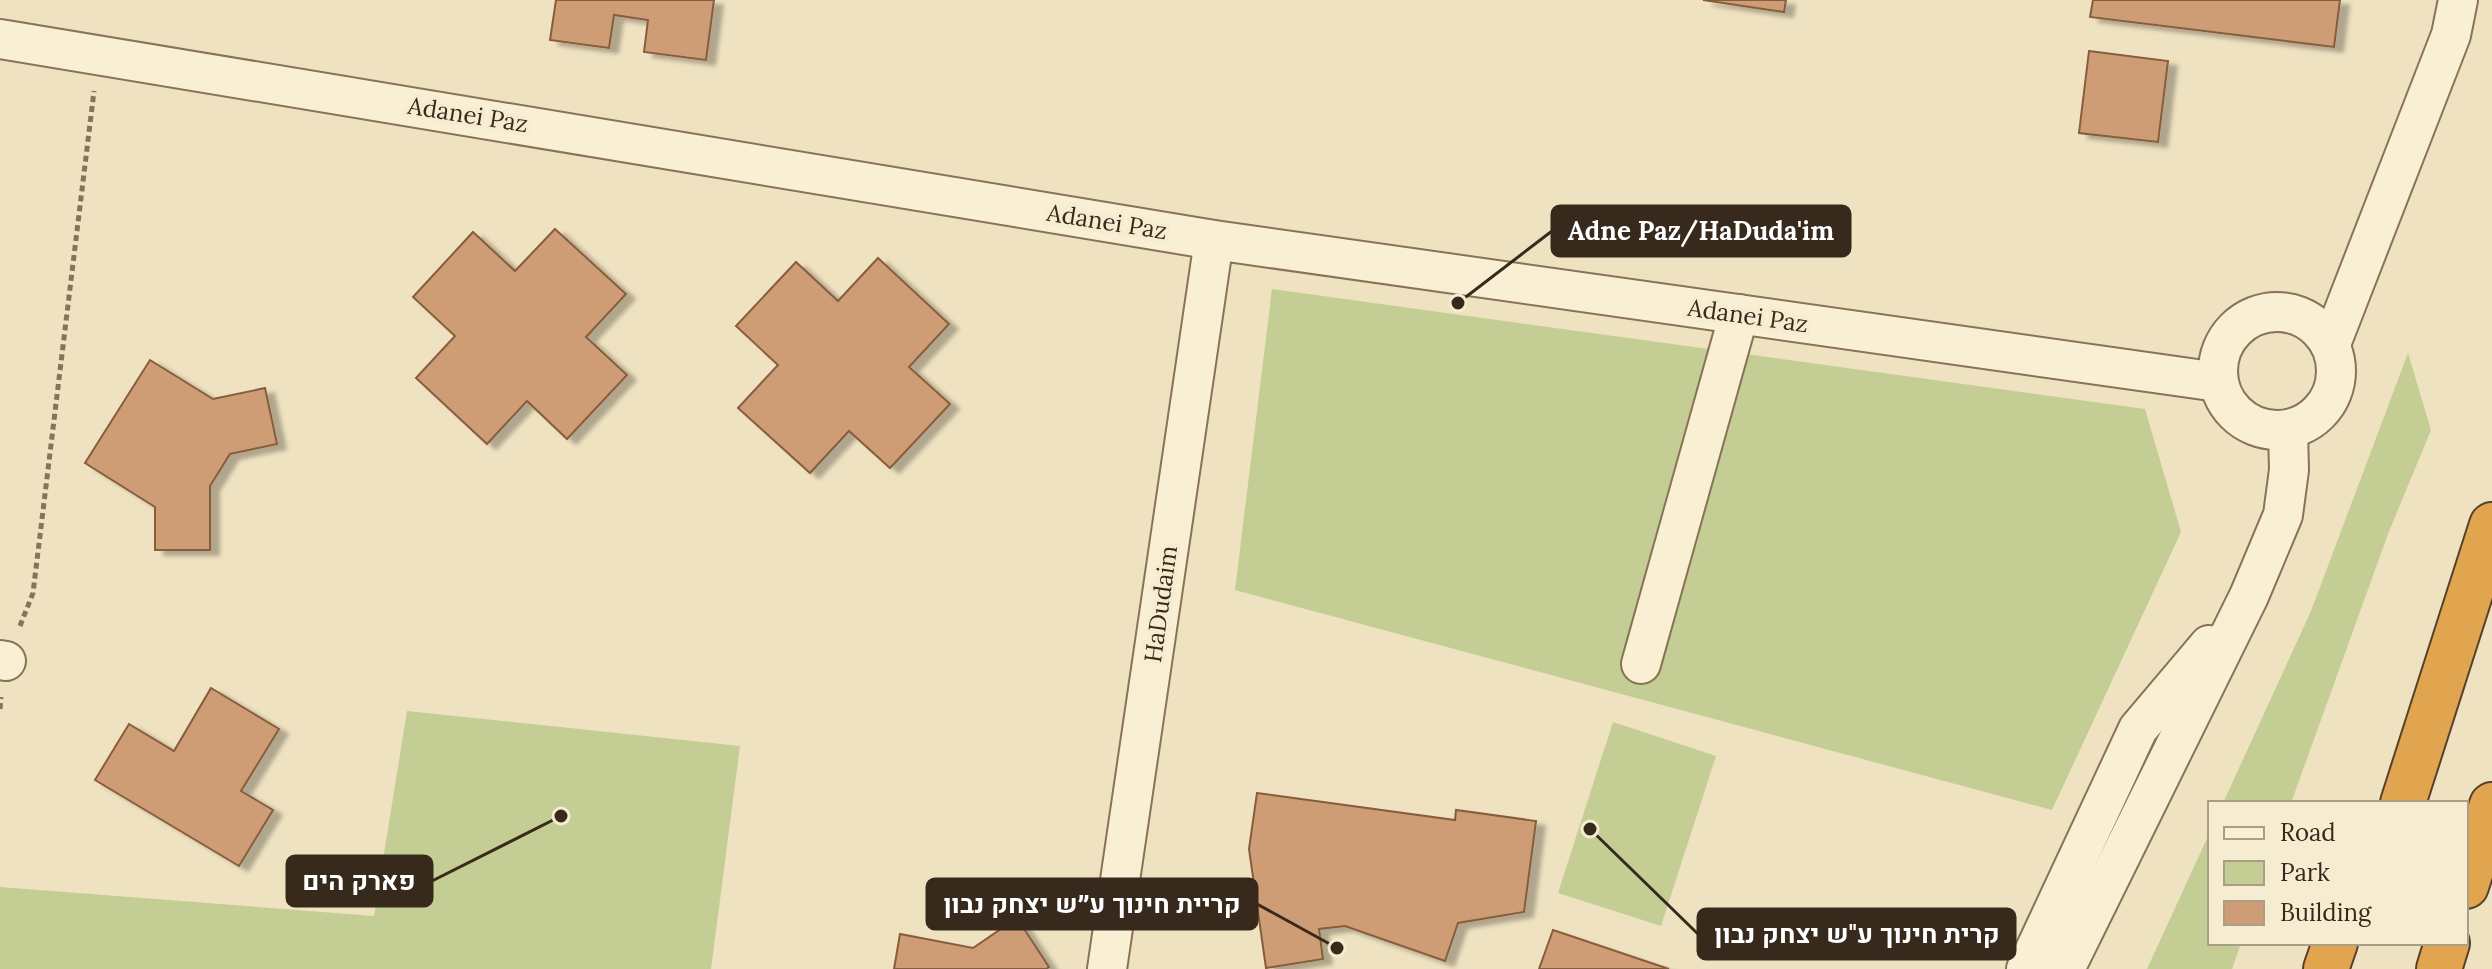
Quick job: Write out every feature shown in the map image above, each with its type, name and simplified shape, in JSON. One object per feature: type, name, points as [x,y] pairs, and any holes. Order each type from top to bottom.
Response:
[{"type":"highway","points":[[2389,801],[2488,536]]},
{"type":"highway","points":[[2404,801],[2488,536]]},
{"type":"highway","points":[[2468,880],[2492,805]]},
{"type":"highway","points":[[2326,969],[2334,945]]},
{"type":"highway","points":[[2350,969],[2358,945]]},
{"type":"highway","points":[[2439,969],[2446,945]]},
{"type":"street","points":[[2331,344],[2451,35],[2458,0]]},
{"type":"street","name":"Adanei Paz","points":[[0,39],[1214,240],[2218,382]]},
{"type":"street","name":"HaDudaim","points":[[1107,969],[1214,240]]},
{"type":"street","points":[[2278,311],[2298,315],[2318,327],[2331,344],[2337,363],[2336,385],[2323,409],[2307,423],[2288,430],[2266,430],[2239,417],[2225,402],[2218,382],[2217,362],[2225,340],[2239,325],[2257,314],[2278,311]]},
{"type":"street","points":[[1641,664],[1739,314]]},
{"type":"street","points":[[2065,969],[2249,596],[2283,515],[2289,470],[2288,430]]},
{"type":"street","points":[[2026,969],[2138,729],[2249,596]]},
{"type":"path","points":[[0,709],[3,661],[33,593],[98,54]]},
{"type":"green space","points":[[1272,289],[2145,409],[2181,532],[2052,810],[1235,590]]},
{"type":"green space","points":[[2408,353],[2431,430],[2388,534],[2292,801],[2224,801],[2311,611]]},
{"type":"green space","points":[[407,711],[740,746],[711,969],[0,969],[0,887],[374,916]]},
{"type":"green space","points":[[1613,722],[1716,756],[1661,926],[1558,893]]},
{"type":"green space","points":[[2208,836],[2208,945],[2240,945],[2232,969],[2147,969]]},
{"type":"building","points":[[556,0],[714,0],[706,60],[644,52],[648,20],[614,15],[609,48],[550,40]]},
{"type":"building","points":[[1703,0],[1786,0],[1784,12]]},
{"type":"building","points":[[2093,0],[2340,0],[2334,47],[2090,17]]},
{"type":"building","points":[[2089,51],[2168,61],[2158,142],[2079,133]]},
{"type":"building","points":[[555,229],[626,294],[586,337],[627,375],[567,439],[527,401],[487,444],[416,378],[455,336],[413,297],[473,232],[515,271]]},
{"type":"building","points":[[878,258],[949,324],[909,367],[950,404],[890,468],[849,431],[810,473],[738,408],[778,365],[736,326],[796,262],[838,301]]},
{"type":"building","points":[[150,360],[213,399],[265,388],[277,444],[230,454],[210,486],[210,550],[155,550],[155,507],[85,463]]},
{"type":"building","points":[[211,688],[279,729],[241,791],[273,810],[239,866],[95,780],[129,724],[174,751]]},
{"type":"building","points":[[1257,793],[1455,820],[1456,810],[1536,821],[1524,912],[1458,923],[1445,961],[1345,926],[1319,929],[1323,959],[1266,968],[1249,849]]},
{"type":"building","points":[[1017,918],[1049,967],[1046,969],[894,969],[900,934],[973,948]]},
{"type":"building","points":[[1553,930],[1669,969],[1539,969]]},
{"type":"place","name":"Adne Paz/HaDuda'im","points":[[1458,303]]},
{"type":"place","name":"פארק הים","points":[[561,816]]},
{"type":"place","name":"קרית חינוך ע\"ש יצחק נבון","points":[[1590,829]]},
{"type":"place","name":"קריית חינוך ע״ש יצחק נבון","points":[[1337,948]]}]
